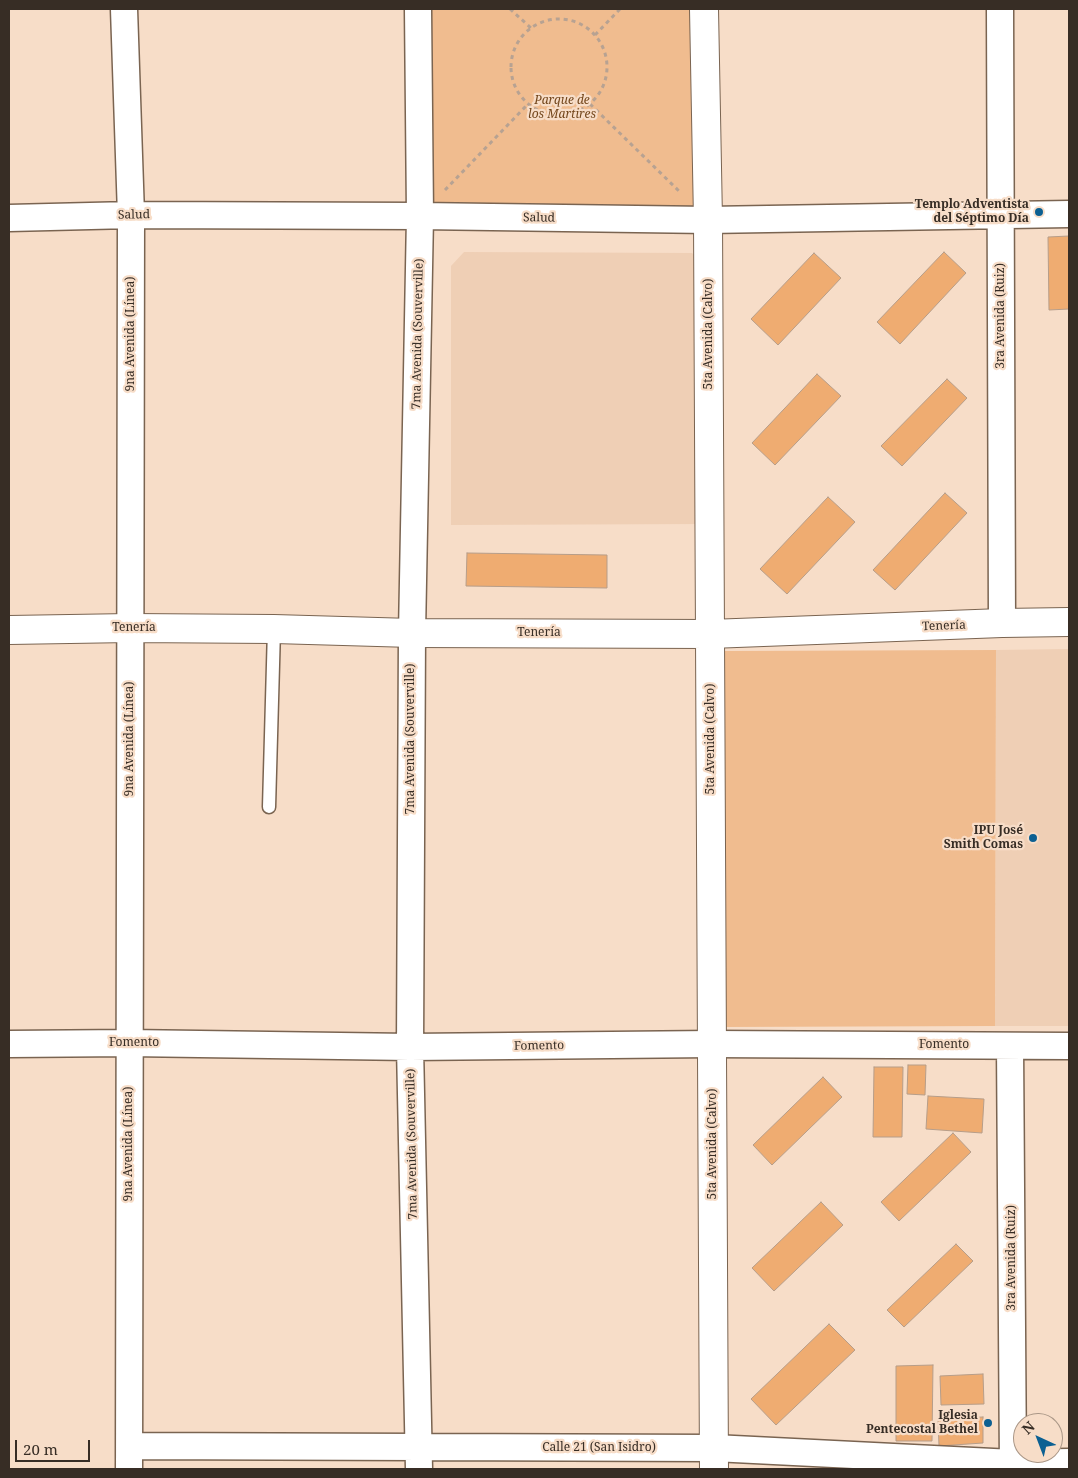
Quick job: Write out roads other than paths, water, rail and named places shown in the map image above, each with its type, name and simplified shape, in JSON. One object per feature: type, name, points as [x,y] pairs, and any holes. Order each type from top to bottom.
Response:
[{"type":"street","name":"9na Avenida (Línea)","points":[[124,9],[131,215],[129,1458]]},
{"type":"street","name":"7ma Avenida (Souverville)","points":[[418,9],[420,216],[412,633],[410,1047],[419,1458]]},
{"type":"street","name":"5ta Avenida (Calvo)","points":[[704,9],[708,220],[714,1459]]},
{"type":"street","name":"3ra Avenida (Ruiz)","points":[[1000,9],[1002,623]]},
{"type":"street","name":"Salud","points":[[9,218],[131,215],[420,216],[708,220],[1069,214]]},
{"type":"street","name":"Tenería","points":[[9,630],[130,628],[274,629],[412,633],[710,634],[1069,622]]},
{"type":"street","name":"Fomento","points":[[9,1044],[129,1043],[410,1047],[712,1044],[1069,1046]]},
{"type":"street","name":"3ra Avenida (Ruiz)","points":[[1010,1046],[1013,1466]]},
{"type":"street","name":"Calle 21 (San Isidro)","points":[[129,1458],[714,1459],[1013,1466],[1069,1462]]},
{"type":"lane","points":[[269,806],[274,629]]},
{"type":"place","name":"Templo Adventista del Séptimo Día","points":[[1039,212]]},
{"type":"place","name":"IPU José Smith Comas","points":[[1033,838]]},
{"type":"place","name":"Iglesia Pentecostal Bethel","points":[[988,1423]]},
{"type":"park label","name":"Parque de los Martires","points":[[562,108]]}]
